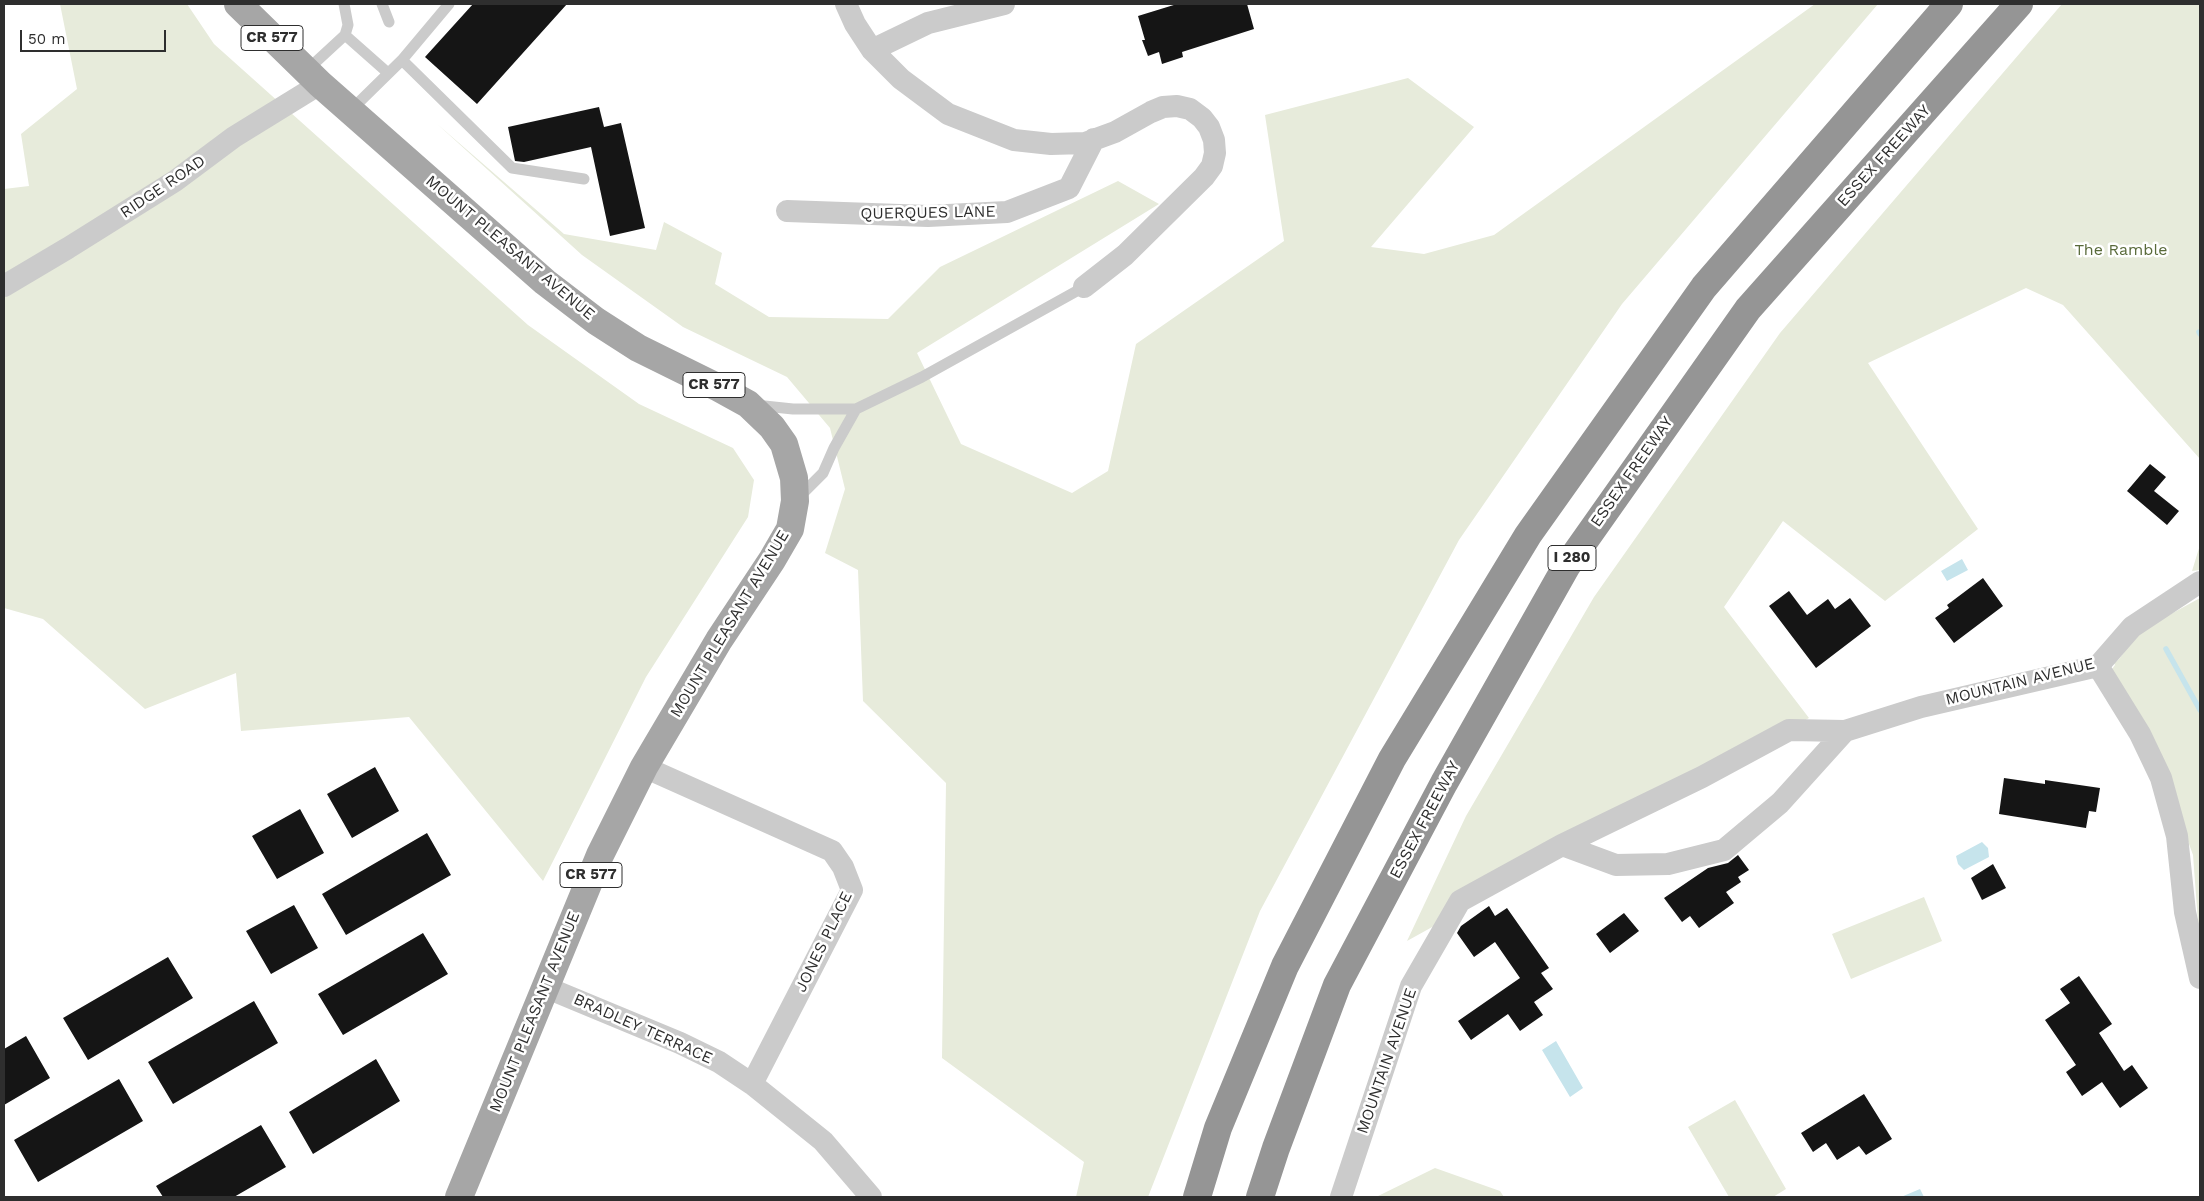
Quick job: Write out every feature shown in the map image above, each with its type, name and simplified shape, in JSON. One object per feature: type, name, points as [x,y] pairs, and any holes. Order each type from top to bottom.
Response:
[{"type":"highway","name":"I 280","points":[[1197,1197],[1218,1128],[1285,966],[1392,759],[1528,535],[1704,287],[1949,4]]},
{"type":"highway","name":"ESSEX FREEWAY","points":[[1260,1197],[1276,1148],[1337,985],[1444,783],[1566,567],[1748,308],[2019,4]]},
{"type":"main road","name":"MOUNT PLEASANT AVENUE","points":[[238,4],[313,78],[545,282],[596,321],[638,348],[748,404],[772,427],[784,444],[794,478],[795,501],[790,529],[772,560],[719,640],[644,767],[600,855],[459,1197]]},
{"type":"street","points":[[846,4],[855,24],[872,50],[902,78],[948,114],[1014,140],[1051,144],[1085,143],[1115,132],[1164,107],[1177,106],[1190,110],[1201,117],[1209,127],[1214,140],[1215,153],[1212,166],[1204,177],[1125,255],[1084,287]]},
{"type":"street","points":[[872,50],[928,23],[1004,4]]},
{"type":"street","name":"RIDGE ROAD","points":[[4,286],[175,181],[313,78]]},
{"type":"street","name":"QUERQUES LANE","points":[[787,211],[928,216],[1007,212],[1069,188],[1094,139]]},
{"type":"street","name":"MOUNTAIN AVENUE","points":[[1341,1197],[1411,986],[1460,901],[1562,845],[1702,777],[1789,730],[1845,731],[1921,707],[2098,666],[2132,627],[2200,582]]},
{"type":"street","points":[[2098,666],[2140,734],[2161,778],[2177,836],[2185,912],[2200,978]]},
{"type":"street","points":[[1562,845],[1616,865],[1668,864],[1724,850],[1780,803],[1845,731]]},
{"type":"street","name":"JONES PLACE","points":[[644,767],[832,852],[843,867],[852,890],[752,1084]]},
{"type":"street","name":"BRADLEY TERRACE","points":[[545,987],[680,1043],[718,1062],[752,1084],[823,1141],[871,1197]]},
{"type":"lane","points":[[313,78],[345,35],[348,25],[344,4]]},
{"type":"lane","points":[[382,4],[389,22]]},
{"type":"lane","points":[[350,111],[402,60],[450,4]]},
{"type":"lane","points":[[345,35],[388,73]]},
{"type":"lane","points":[[402,60],[512,168],[584,179]]},
{"type":"lane","points":[[748,404],[793,409],[856,409],[922,377],[1084,287]]},
{"type":"lane","points":[[795,501],[823,473],[834,448],[856,409]]},
{"type":"green space","points":[[60,4],[187,4],[214,44],[528,325],[639,404],[733,448],[754,480],[748,517],[646,677],[543,881],[409,717],[241,731],[236,673],[145,709],[43,619],[4,608],[4,189],[29,186],[21,134],[77,89]]},
{"type":"green space","points":[[1815,4],[1878,4],[1622,304],[1459,540],[1260,911],[1148,1197],[1076,1197],[1084,1162],[942,1058],[946,783],[863,701],[858,570],[825,553],[845,489],[830,428],[787,377],[683,327],[582,255],[436,123],[564,234],[656,250],[664,222],[722,253],[715,284],[769,317],[888,319],[940,267],[1118,181],[1159,204],[917,353],[961,444],[1072,493],[1108,471],[1136,344],[1284,241],[1265,115],[1408,78],[1474,127],[1371,247],[1424,254],[1494,235]]},
{"type":"green space","name":"The Ramble","points":[[2062,4],[2200,4],[2200,459],[2063,305],[2026,288],[1868,363],[1978,529],[1885,601],[1783,521],[1724,607],[1809,718],[1407,941],[1466,816],[1594,597],[1780,333]]},
{"type":"green space","points":[[2200,545],[2200,570],[2192,571]]},
{"type":"green space","points":[[2200,598],[2200,948],[2193,855],[2150,737],[2112,669],[2115,665],[2114,663],[2140,631]]},
{"type":"green space","points":[[1924,897],[1942,941],[1851,979],[1832,934]]},
{"type":"green space","points":[[1735,1100],[1786,1189],[1773,1197],[1729,1197],[1688,1127]]},
{"type":"green space","points":[[1435,1168],[1500,1191],[1504,1197],[1376,1197]]},
{"type":"water","points":[[1962,559],[1968,570],[1947,581],[1941,571]]},
{"type":"water","points":[[1982,842],[1988,848],[1989,857],[1964,870],[1958,864],[1956,856]]},
{"type":"water","points":[[1556,1041],[1583,1088],[1570,1097],[1542,1050]]},
{"type":"water","points":[[1920,1189],[1924,1197],[1901,1197]]},
{"type":"building","points":[[473,4],[567,4],[477,104],[425,57]]},
{"type":"building","points":[[1177,4],[1247,4],[1254,29],[1182,52],[1183,57],[1162,64],[1159,52],[1148,56],[1142,40],[1145,40],[1138,16]]},
{"type":"building","points":[[599,107],[604,127],[621,123],[645,228],[610,236],[591,147],[524,162],[515,161],[508,127]]},
{"type":"building","points":[[2150,464],[2166,477],[2154,491],[2179,511],[2167,525],[2127,491]]},
{"type":"building","points":[[1983,578],[2003,606],[1954,643],[1935,618],[1949,608],[1947,605]]},
{"type":"building","points":[[1789,591],[1807,615],[1828,599],[1835,609],[1850,598],[1871,626],[1816,668],[1769,606]]},
{"type":"building","points":[[375,767],[399,811],[352,838],[327,794]]},
{"type":"building","points":[[2004,778],[2045,784],[2045,780],[2100,788],[2096,812],[2089,811],[2086,828],[1999,814]]},
{"type":"building","points":[[300,809],[324,853],[277,879],[252,836]]},
{"type":"building","points":[[427,833],[451,875],[346,935],[322,894]]},
{"type":"building","points":[[1738,855],[1749,870],[1738,877],[1741,882],[1726,892],[1734,903],[1699,928],[1690,916],[1682,922],[1664,898],[1708,868],[1728,863]]},
{"type":"building","points":[[1993,864],[2006,888],[1982,900],[1971,878]]},
{"type":"building","points":[[294,905],[318,948],[271,974],[246,931]]},
{"type":"building","points":[[1489,906],[1495,916],[1507,908],[1549,968],[1541,973],[1553,989],[1534,1002],[1543,1015],[1520,1031],[1508,1014],[1471,1040],[1458,1021],[1520,978],[1495,942],[1474,957],[1457,933],[1461,926]]},
{"type":"building","points":[[1624,913],[1639,931],[1610,953],[1596,934]]},
{"type":"building","points":[[423,933],[448,974],[343,1035],[318,994]]},
{"type":"building","points":[[168,957],[193,998],[88,1060],[63,1018]]},
{"type":"building","points":[[2079,976],[2112,1024],[2099,1033],[2124,1071],[2132,1065],[2148,1088],[2120,1108],[2102,1082],[2082,1096],[2066,1072],[2076,1065],[2045,1020],[2070,1003],[2060,989]]},
{"type":"building","points":[[254,1001],[278,1043],[173,1104],[148,1062]]},
{"type":"building","points":[[26,1036],[50,1078],[4,1105],[4,1049]]},
{"type":"building","points":[[376,1059],[400,1101],[313,1154],[289,1112]]},
{"type":"building","points":[[119,1079],[143,1121],[38,1182],[14,1140]]},
{"type":"building","points":[[1864,1094],[1892,1139],[1866,1155],[1859,1146],[1837,1160],[1826,1143],[1813,1152],[1801,1133]]},
{"type":"building","points":[[261,1125],[286,1167],[234,1197],[163,1197],[156,1186]]},
{"type":"waterway","points":[[2166,649],[2200,710]]}]
